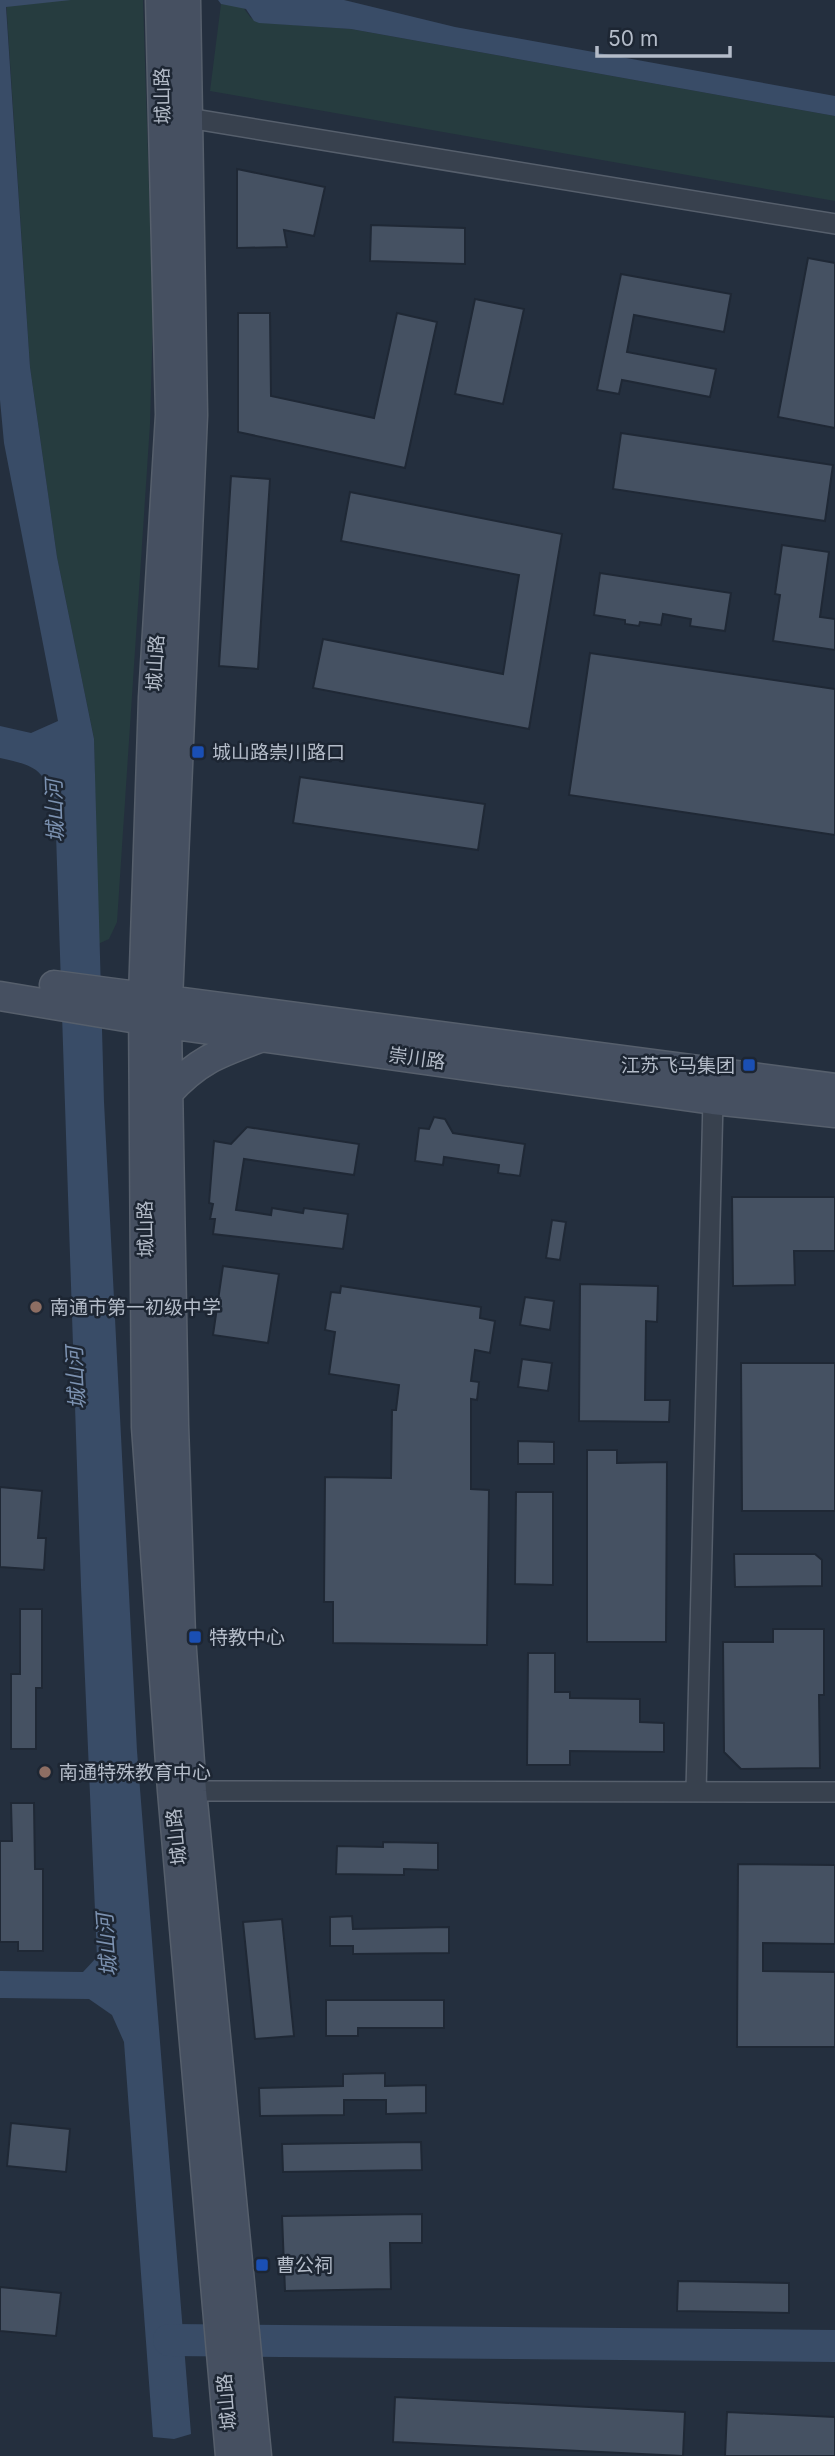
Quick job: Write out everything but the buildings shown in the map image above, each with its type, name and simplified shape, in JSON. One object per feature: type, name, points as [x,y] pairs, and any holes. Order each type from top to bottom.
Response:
[{"type":"main road","name":"城山路","points":[[160,0],[175,116],[193,415],[144,1008],[146,1427],[182,1791],[257,2456]]},
{"type":"main road","name":"城山路","points":[[175,116],[186,0]]},
{"type":"main road","name":"崇川路","points":[[0,977],[45,993],[144,1008],[835,1088]]},
{"type":"main road","name":"崇川路","points":[[0,996],[45,993]]},
{"type":"main road","name":"城山路","points":[[144,1008],[169,1093],[182,1791],[230,2456]]},
{"type":"main road","name":"崇川路","points":[[144,1008],[262,1037],[713,1100],[835,1113]]},
{"type":"main road","points":[[169,1093],[191,1069],[220,1053],[262,1037]]},
{"type":"street","points":[[175,116],[835,224]]},
{"type":"street","points":[[696,1792],[713,1100]]},
{"type":"street","points":[[182,1791],[835,1792]]},
{"type":"green space","points":[[6,0],[143,0],[153,314],[150,424],[117,922],[109,939],[98,944],[94,739],[57,557],[30,367]]},
{"type":"green space","points":[[221,4],[242,6],[251,18],[266,23],[351,29],[835,116],[835,201],[210,91]]},
{"type":"water","name":"城山河","points":[[0,0],[71,0],[6,7],[30,367],[57,557],[94,739],[104,1102],[137,1751],[191,2434],[174,2439],[153,2437],[124,2042],[112,2015],[89,1999],[0,1998],[0,1971],[83,1972],[97,1957],[81,1586],[55,804],[37,770],[0,758],[0,726],[31,733],[58,721],[4,443],[0,400]]},
{"type":"water","points":[[218,0],[344,0],[455,27],[835,96],[835,116],[351,29],[259,23],[254,21],[246,9],[221,4]]},
{"type":"waterway","points":[[169,2340],[835,2346]]},
{"type":"place","name":"城山路崇川路口","points":[[198,752]]},
{"type":"place","name":"江苏飞马集团","points":[[749,1065]]},
{"type":"place","name":"南通市第一初级中学","points":[[36,1307]]},
{"type":"place","name":"特教中心","points":[[195,1637]]},
{"type":"place","name":"南通特殊教育中心","points":[[45,1772]]},
{"type":"place","name":"曹公祠","points":[[262,2265]]}]
